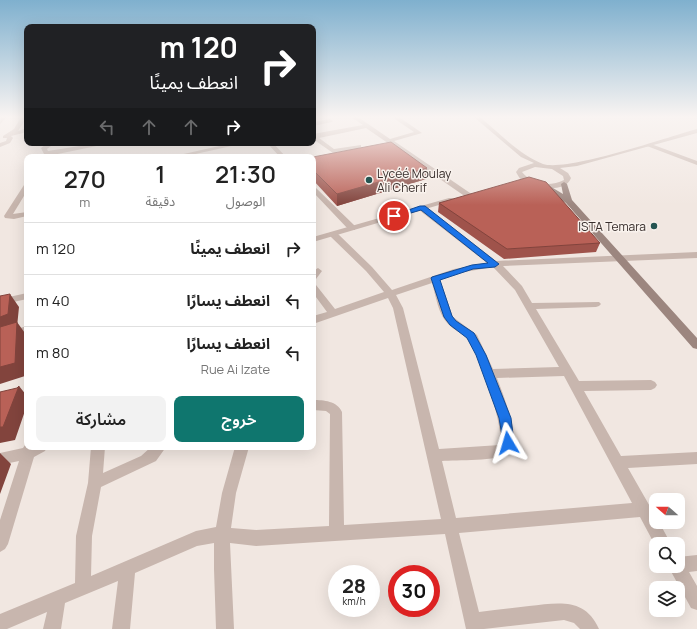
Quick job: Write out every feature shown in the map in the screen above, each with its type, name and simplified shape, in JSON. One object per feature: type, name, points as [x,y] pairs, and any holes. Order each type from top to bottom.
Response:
[{"type":"main road","points":[[564,184],[569,201]]},
{"type":"main road","points":[[546,186],[569,201],[697,345]]},
{"type":"street","points":[[47,146],[44,148],[46,153],[90,146]]},
{"type":"street","points":[[188,154],[225,146]]},
{"type":"street","points":[[273,146],[280,154]]},
{"type":"street","points":[[327,146],[333,151],[357,146]]},
{"type":"street","points":[[316,239],[473,194],[397,146]]},
{"type":"street","points":[[504,146],[518,159],[524,167]]},
{"type":"street","points":[[513,146],[527,158],[542,165]]},
{"type":"street","points":[[550,166],[575,165],[644,146]]},
{"type":"street","points":[[653,146],[697,163]]},
{"type":"street","points":[[207,150],[210,154]]},
{"type":"street","points":[[542,165],[557,168],[566,175],[568,178],[564,184],[546,186],[522,181],[519,172],[520,169],[524,167],[542,165]]},
{"type":"street","points":[[566,175],[575,165]]},
{"type":"street","points":[[24,190],[8,216],[14,217],[24,215]]},
{"type":"street","points":[[316,191],[352,228]]},
{"type":"street","points":[[422,208],[511,278],[530,306],[576,386],[660,537]]},
{"type":"street","points":[[333,234],[390,294],[398,308],[449,526],[474,625],[564,611],[576,614],[583,618],[590,629]]},
{"type":"street","points":[[316,319],[435,278],[472,267],[495,264],[697,255]]},
{"type":"street","points":[[433,456],[502,451],[507,448],[508,437],[505,418],[489,374],[474,340],[448,317],[435,278]]},
{"type":"street","points":[[316,291],[333,313]]},
{"type":"street","points":[[0,302],[24,297]]},
{"type":"street","points":[[530,306],[596,304]]},
{"type":"street","points":[[0,338],[24,331]]},
{"type":"street","points":[[489,374],[567,371]]},
{"type":"street","points":[[576,386],[650,385]]},
{"type":"street","points":[[316,405],[328,406],[333,408],[336,412],[337,533]]},
{"type":"street","points":[[0,459],[30,450]]},
{"type":"street","points":[[1,536],[33,450]]},
{"type":"street","points":[[83,588],[84,536],[95,483],[98,450]]},
{"type":"street","points":[[95,483],[146,460],[156,450]]},
{"type":"street","points":[[225,629],[221,556],[226,509],[241,450]]},
{"type":"street","points":[[618,462],[697,458]]},
{"type":"street","points":[[0,623],[196,539],[210,535],[256,538],[449,526],[643,509]]},
{"type":"street","points":[[685,564],[697,563]]},
{"type":"street","points":[[121,629],[127,569]]},
{"type":"street","points":[[681,573],[697,602]]},
{"type":"street","points":[[52,629],[58,598]]},
{"type":"building","name":"Lycéé Moulay Ali Cherif","points":[[368,146],[397,146],[427,168],[337,194],[316,173],[316,156]]},
{"type":"building","points":[[529,177],[546,182],[600,243],[507,249],[439,203]]},
{"type":"building","points":[[10,294],[8,314],[0,317],[0,296]]},
{"type":"building","points":[[17,322],[15,363],[0,367],[0,327]]},
{"type":"building","points":[[19,386],[3,427],[0,427],[0,392],[17,388]]},
{"type":"place","name":"Lycéé Moulay Ali Cherif","points":[[369,180]]},
{"type":"place","name":"ISTA Temara","points":[[654,226]]},
{"type":"route","points":[[394,216],[422,208],[472,248],[495,264],[472,267],[435,278],[448,317],[453,323],[471,336],[481,355],[505,418],[508,443]]}]
